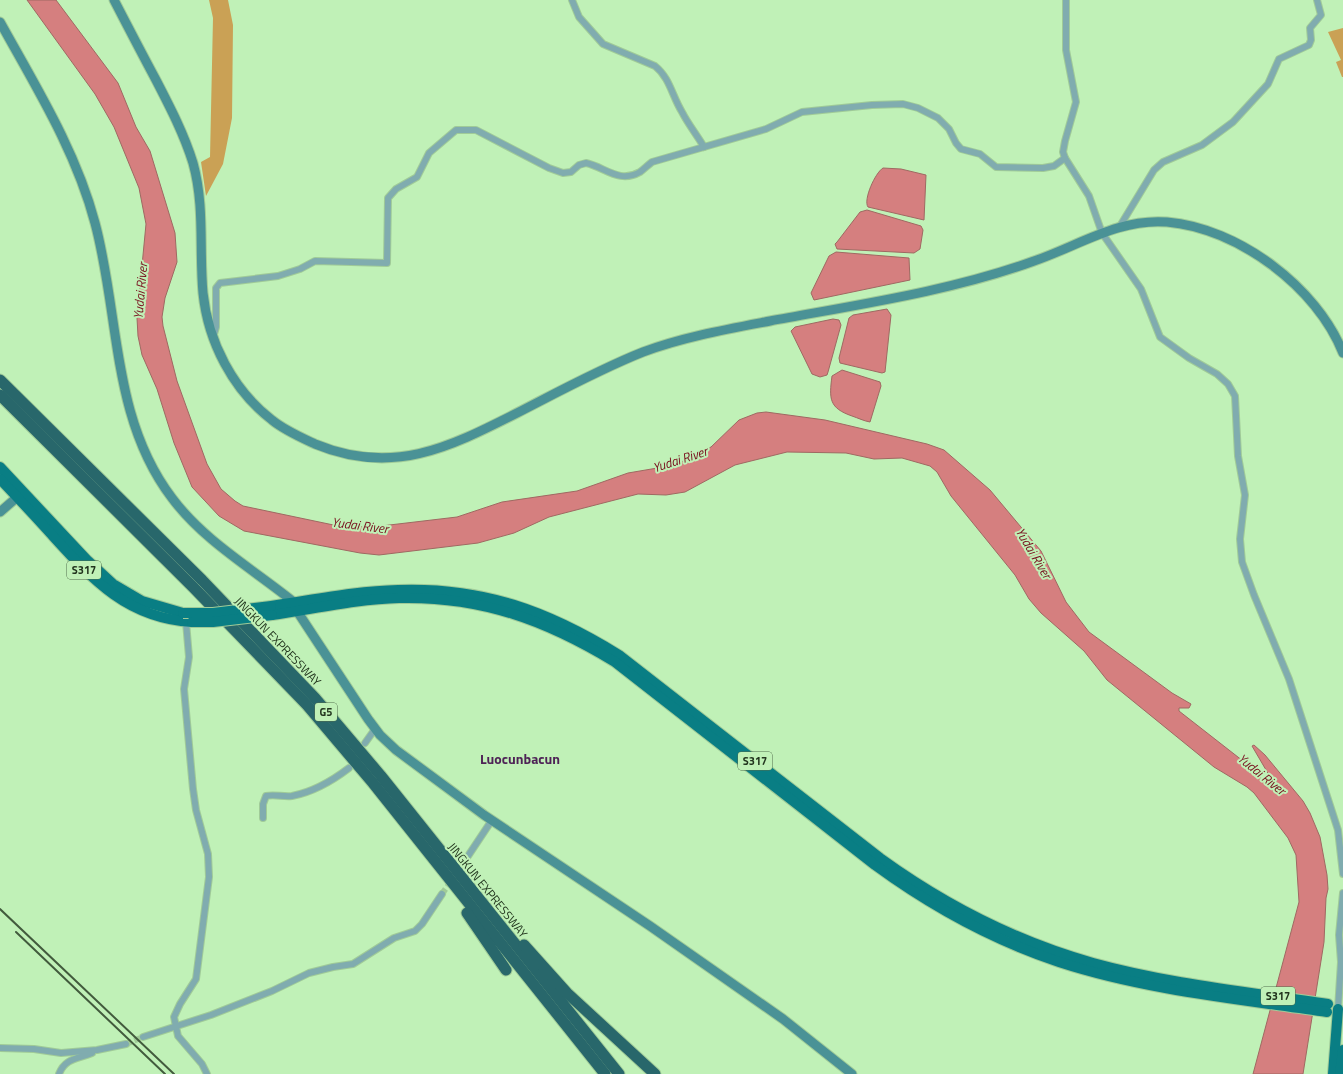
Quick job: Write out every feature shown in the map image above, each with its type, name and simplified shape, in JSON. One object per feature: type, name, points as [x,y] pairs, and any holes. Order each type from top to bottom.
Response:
[{"type":"highway","name":"JINGKUN EXPRESSWAY","points":[[0,380],[109,487],[290,670],[372,765],[619,1074]]},
{"type":"highway","name":"JINGKUN EXPRESSWAY","points":[[0,394],[282,678],[359,767],[605,1074]]},
{"type":"highway","points":[[403,821],[506,970]]},
{"type":"highway","points":[[441,852],[567,993],[655,1074]]},
{"type":"main road","name":"S317","points":[[0,467],[20,494]]},
{"type":"main road","name":"S317","points":[[0,479],[20,494],[112,584],[142,601],[187,619],[214,622],[272,610],[296,607],[383,599],[425,598],[490,607],[541,623],[599,652],[632,674],[875,865],[907,888],[1000,939],[1072,966],[1161,987],[1228,993],[1327,1008]]},
{"type":"main road","points":[[1333,1074],[1341,1013]]},
{"type":"main road","points":[[1340,1074],[1343,1050]]},
{"type":"street","points":[[114,0],[176,120],[193,165],[201,213],[203,289],[213,338],[230,372],[257,407],[282,427],[313,443],[342,454],[368,458],[393,458],[426,452],[458,442],[612,366],[656,348],[728,330],[970,280],[1032,262],[1120,226],[1150,222],[1188,225],[1212,233],[1253,253],[1275,268],[1304,292],[1326,320],[1343,354]]},
{"type":"street","points":[[572,0],[579,17],[603,44],[654,66],[662,72],[667,79],[681,111],[704,147]]},
{"type":"street","points":[[1066,0],[1066,50],[1076,102],[1064,141],[1063,152],[1065,158],[1089,196],[1102,234],[1141,289],[1160,337],[1183,354],[1218,374],[1228,384],[1235,396],[1238,456],[1245,495],[1240,539],[1242,562],[1289,679],[1338,830],[1343,874]]},
{"type":"street","points":[[1120,226],[1154,170],[1163,162],[1202,145],[1233,122],[1268,84],[1279,59],[1309,45],[1311,40],[1310,28],[1321,16],[1317,0]]},
{"type":"street","points":[[0,22],[60,130],[75,164],[90,205],[101,249],[122,381],[133,421],[148,460],[172,498],[195,524],[296,607],[340,678],[375,729],[396,750],[492,820],[650,926],[777,1014],[852,1074]]},
{"type":"street","points":[[213,338],[216,327],[216,288],[220,283],[278,276],[300,269],[315,261],[387,263],[388,198],[396,189],[416,178],[429,153],[456,130],[465,128],[476,130],[549,168],[563,173],[571,172],[579,165],[586,163],[613,175],[628,176],[640,172],[652,162],[766,129],[802,112],[872,105],[903,104],[918,108],[938,118],[949,129],[956,143],[961,149],[980,154],[996,167],[1043,168],[1054,166],[1065,158]]},
{"type":"street","points":[[0,512],[20,494]]},
{"type":"street","points":[[187,619],[189,657],[184,689],[193,789],[196,810],[209,863],[207,900],[196,979],[175,1012],[175,1025],[178,1036],[202,1064],[208,1074]]},
{"type":"street","points":[[366,743],[375,729]]},
{"type":"street","points":[[263,818],[263,804],[266,796],[292,796],[314,789],[334,780],[349,768]]},
{"type":"street","points":[[466,859],[492,820]]},
{"type":"street","points":[[1327,1008],[1341,1013],[1341,962],[1339,935],[1343,893]]},
{"type":"street","points":[[142,1037],[175,1025],[211,1015],[272,992],[309,973],[333,966],[353,964],[394,938],[415,932],[442,894]]},
{"type":"street","points":[[0,1048],[34,1048],[61,1053],[97,1050],[126,1044]]},
{"type":"street","points":[[59,1074],[62,1067],[70,1060],[97,1050]]},
{"type":"shaded area","points":[[209,0],[228,0],[233,25],[232,118],[223,164],[206,196],[201,162],[210,157],[213,18]]},
{"type":"shaded area","points":[[1343,28],[1342,77],[1336,62],[1341,60],[1328,32]]},
{"type":"water","name":"Yudai River","points":[[27,0],[56,0],[118,83],[136,127],[150,151],[175,233],[177,262],[165,298],[162,317],[163,326],[177,381],[207,464],[221,489],[235,501],[243,506],[343,527],[381,526],[457,517],[502,502],[577,491],[628,473],[675,465],[711,447],[739,420],[757,413],[766,412],[825,420],[927,444],[944,450],[990,490],[1041,551],[1066,602],[1089,632],[1172,693],[1191,704],[1189,708],[1179,708],[1179,711],[1252,768],[1271,789],[1275,790],[1276,787],[1252,746],[1254,745],[1265,755],[1303,801],[1310,813],[1320,837],[1328,889],[1326,898],[1324,942],[1303,1074],[1253,1074],[1299,902],[1296,855],[1288,838],[1254,793],[1247,787],[1214,767],[1107,680],[1084,651],[1041,613],[1029,599],[1015,575],[951,496],[937,472],[930,466],[902,458],[874,459],[846,453],[787,452],[735,465],[685,492],[666,495],[638,494],[549,517],[514,533],[478,543],[379,555],[360,553],[244,531],[219,516],[192,487],[174,443],[157,389],[142,355],[138,336],[137,318],[146,224],[139,188],[114,127],[95,94]]},
{"type":"water","points":[[883,168],[901,169],[926,175],[924,220],[868,207],[868,193],[877,175]]},
{"type":"water","points":[[867,210],[921,226],[923,230],[920,249],[914,253],[837,249],[835,244],[860,212]]},
{"type":"water","points":[[836,252],[909,258],[910,280],[814,300],[811,293],[829,256]]},
{"type":"water","points":[[887,309],[891,315],[885,372],[882,373],[840,363],[839,358],[849,318],[853,315]]},
{"type":"water","points":[[833,319],[839,320],[841,325],[827,375],[820,377],[812,374],[791,331],[795,327]]},
{"type":"water","points":[[842,370],[880,382],[881,386],[870,422],[844,413],[832,402],[832,376]]},
{"type":"tunnel","points":[[457,873],[466,859]]},
{"type":"tunnel","points":[[442,894],[452,880]]},
{"type":"tunnel","points":[[126,1044],[143,1037]]},
{"type":"railway","points":[[0,909],[174,1074]]},
{"type":"railway","points":[[16,932],[165,1074]]},
{"type":"district","name":"Luocunbacun","points":[[520,758]]}]
